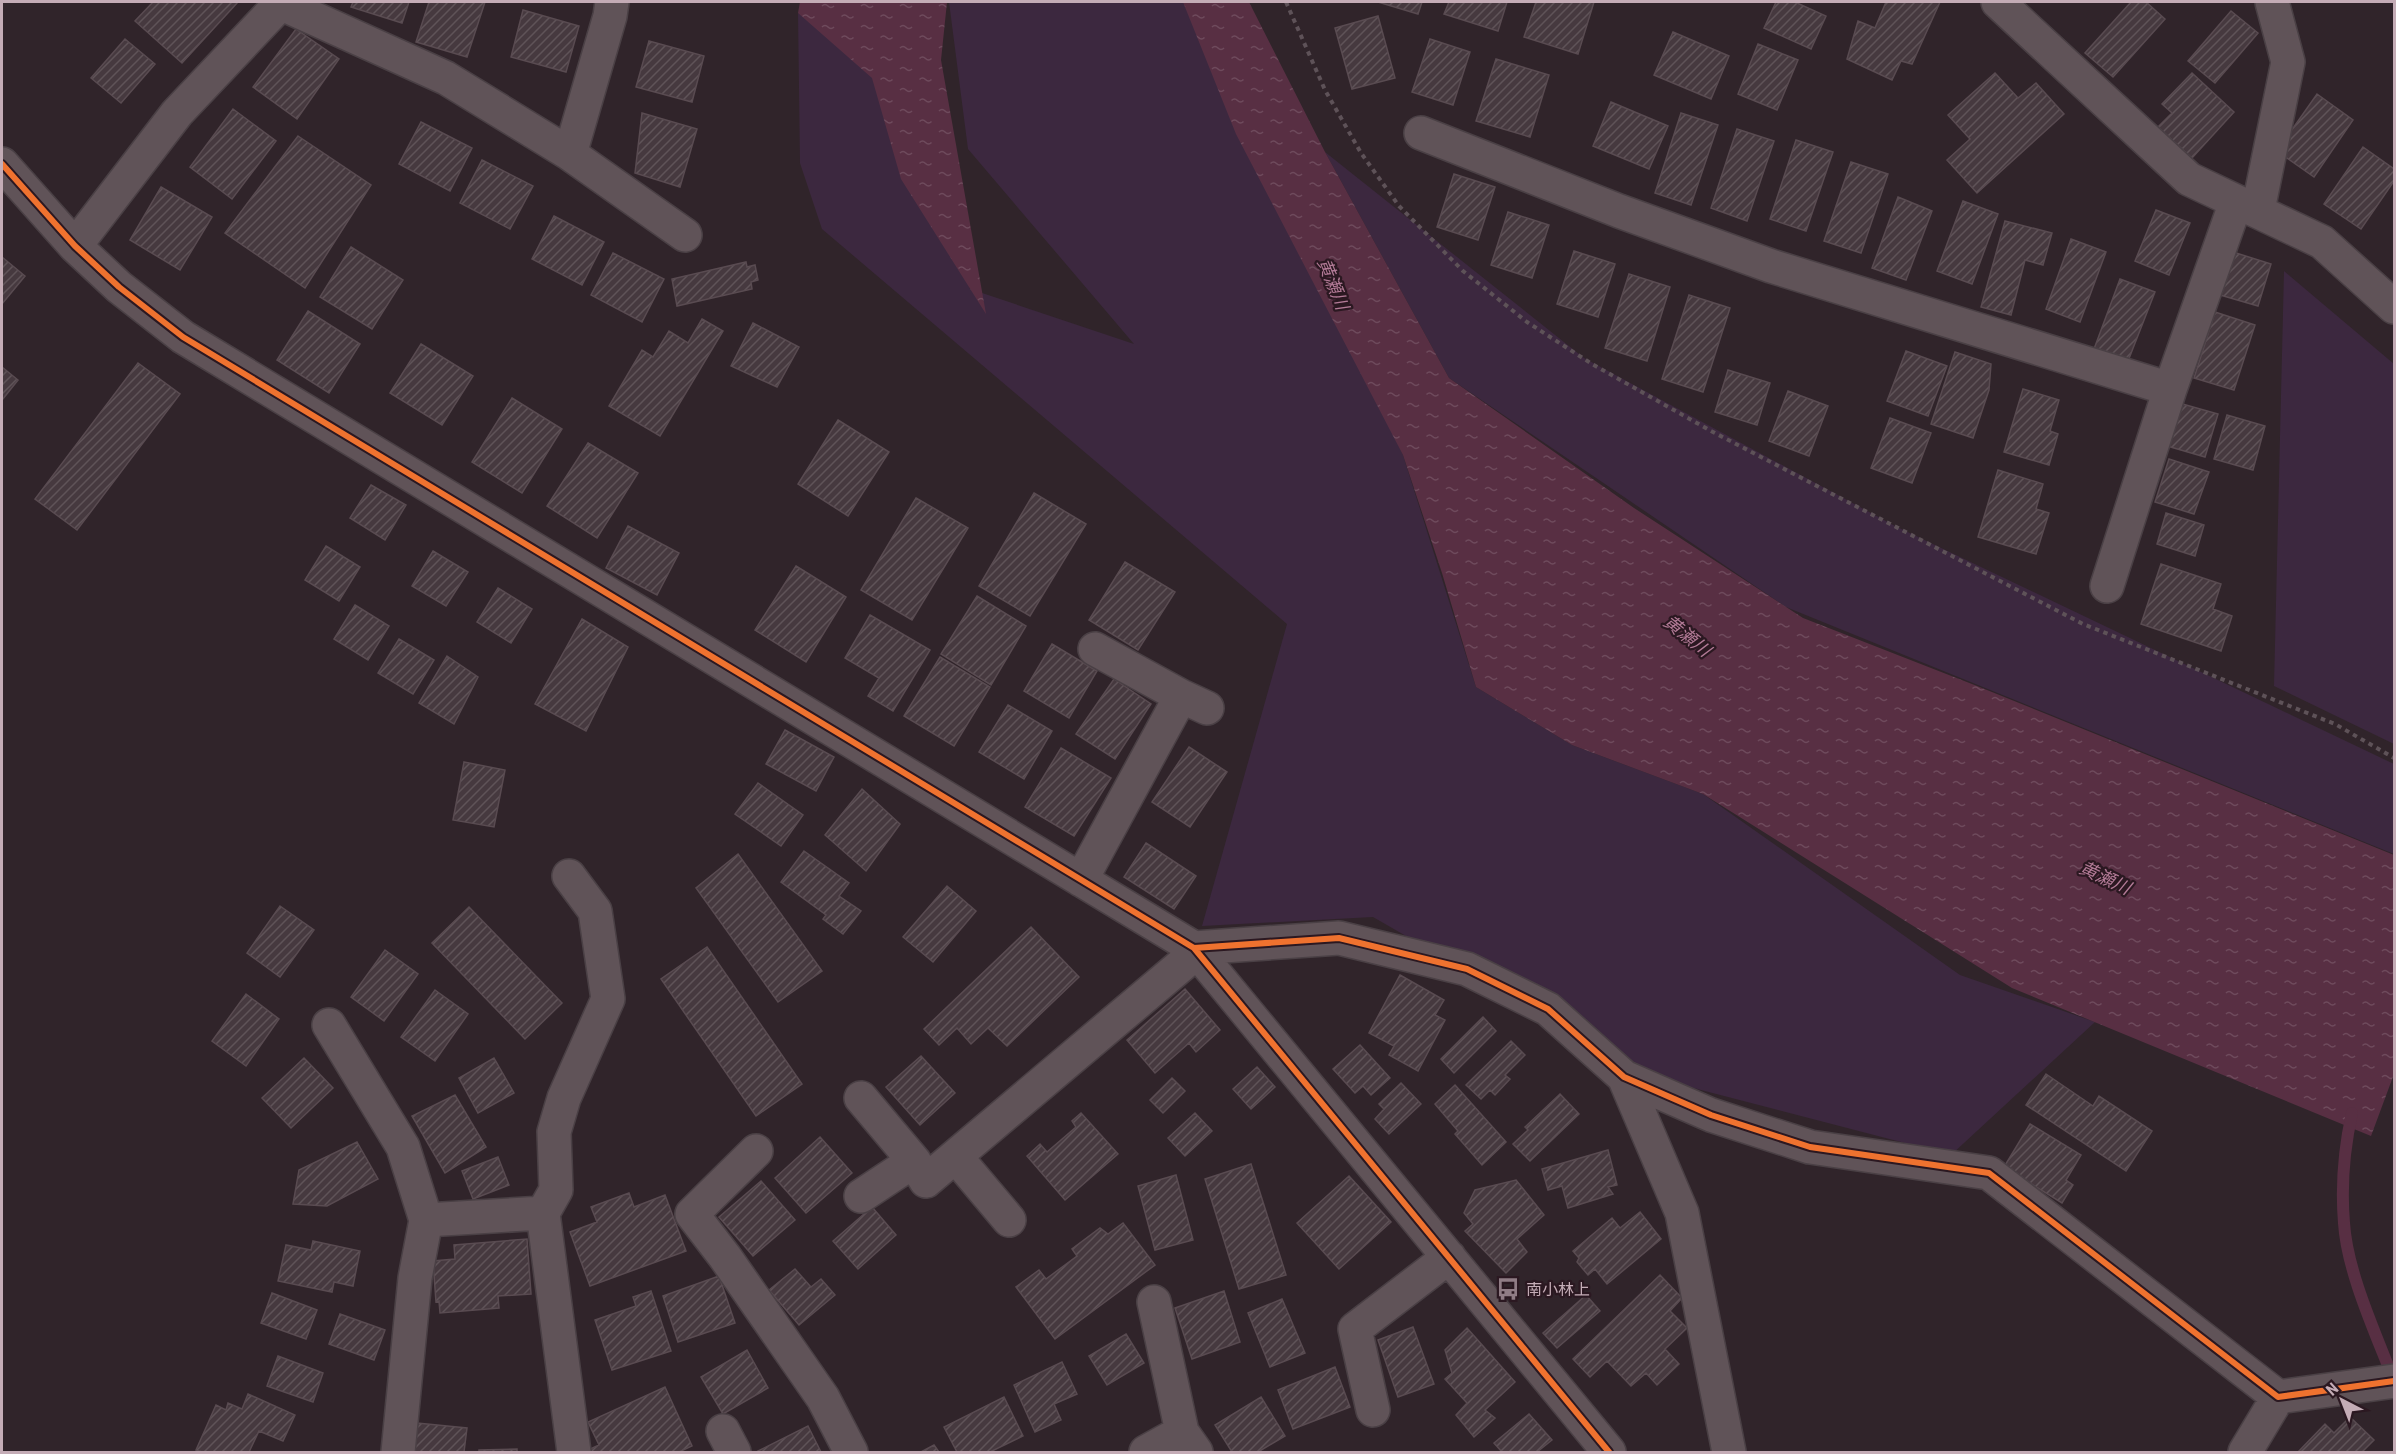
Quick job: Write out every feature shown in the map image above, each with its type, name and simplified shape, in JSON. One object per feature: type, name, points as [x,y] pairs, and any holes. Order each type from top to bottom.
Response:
[{"type":"street","points":[[75,246],[177,113],[281,2],[446,78],[570,154],[686,235]]},
{"type":"street","points":[[570,154],[610,16],[612,2]]},
{"type":"street","points":[[1998,2],[2189,179],[2322,242],[2394,307]]},
{"type":"street","points":[[2107,586],[2170,389],[2247,206],[2288,62],[2272,2]]},
{"type":"street","points":[[1421,133],[1619,211],[1771,266],[2170,389]]},
{"type":"street","points":[[2,164],[75,246],[119,287],[193,343],[1196,950],[1610,1452]]},
{"type":"street","points":[[1081,880],[1194,702],[1095,649]]},
{"type":"street","points":[[569,876],[595,911],[608,999],[564,1098],[554,1132],[556,1190],[543,1213],[574,1452]]},
{"type":"street","points":[[861,1098],[914,1161],[926,1181],[1196,950],[1339,939],[1467,969],[1548,1009],[1624,1077],[1711,1115],[1810,1147],[1989,1173],[2278,1397],[2380,1383]]},
{"type":"street","points":[[329,1025],[403,1147],[426,1220],[415,1278],[398,1452]]},
{"type":"street","points":[[1624,1077],[1682,1213],[1729,1452]]},
{"type":"street","points":[[756,1151],[692,1214],[725,1257],[823,1398],[851,1452]]},
{"type":"street","points":[[956,1157],[1009,1220]]},
{"type":"street","points":[[861,1196],[914,1161]]},
{"type":"street","points":[[426,1220],[543,1213]]},
{"type":"street","points":[[1373,1410],[1355,1329],[1449,1257]]},
{"type":"street","points":[[1146,1452],[1189,1442],[1154,1302]]},
{"type":"street","points":[[2245,1452],[2278,1397]]},
{"type":"path","points":[[1286,2],[1325,90],[1361,153],[1399,206],[1463,271],[1527,322],[1592,364],[1711,431],[2083,624],[2335,724],[2394,758]]},
{"type":"shaded area","points":[[949,2],[1191,2],[1403,455],[1476,687],[1572,745],[1703,794],[1960,975],[2095,1022],[1951,1155],[1651,1077],[1373,917],[1202,926],[1287,624],[822,229],[800,163],[798,13],[882,59],[970,289],[1134,344],[968,149]]},
{"type":"shaded area","points":[[1325,152],[1584,358],[1895,526],[2394,764],[2394,854],[1786,607],[1449,378]]},
{"type":"shaded area","points":[[2284,271],[2394,364],[2394,744],[2274,686]]},
{"type":"water","points":[[800,2],[947,2],[941,60],[986,314],[901,179],[872,78],[798,13]]},
{"type":"water","name":"黄瀬川","points":[[1183,2],[1249,2],[1325,152],[1449,378],[1634,508],[1803,618],[2394,855],[2394,1074],[2371,1136],[2012,988],[1703,794],[1572,745],[1476,687],[1403,455],[1236,134]]},
{"type":"building","points":[[153,2],[238,2],[182,63],[135,21]]},
{"type":"building","points":[[353,2],[409,2],[402,23],[351,7]]},
{"type":"building","points":[[429,2],[485,2],[467,57],[416,42]]},
{"type":"building","points":[[1378,2],[1422,2],[1418,14]]},
{"type":"building","points":[[1449,2],[1507,2],[1498,31],[1444,14]]},
{"type":"building","points":[[1536,2],[1594,2],[1578,54],[1524,37]]},
{"type":"building","points":[[1776,2],[1795,2],[1826,16],[1811,49],[1764,28]]},
{"type":"building","points":[[1886,2],[1940,2],[1912,64],[1901,61],[1892,80],[1847,59],[1858,21],[1875,28]]},
{"type":"building","points":[[2131,2],[2146,2],[2165,19],[2113,77],[2085,53]]},
{"type":"building","points":[[523,10],[579,26],[566,72],[511,57]]},
{"type":"building","points":[[2231,11],[2258,33],[2215,83],[2188,61]]},
{"type":"building","points":[[1378,16],[1395,78],[1352,89],[1335,28]]},
{"type":"building","points":[[296,29],[339,59],[297,119],[253,87]]},
{"type":"building","points":[[1673,32],[1729,56],[1711,99],[1654,75]]},
{"type":"building","points":[[125,39],[155,64],[121,103],[91,78]]},
{"type":"building","points":[[1430,39],[1470,52],[1453,105],[1412,92]]},
{"type":"building","points":[[649,41],[704,56],[692,102],[636,87]]},
{"type":"building","points":[[1758,44],[1798,60],[1777,110],[1738,94]]},
{"type":"building","points":[[1496,59],[1549,75],[1530,137],[1476,121]]},
{"type":"building","points":[[1995,73],[2018,98],[2036,83],[2064,114],[1977,193],[1947,160],[1970,139],[1948,115]]},
{"type":"building","points":[[2192,73],[2234,112],[2192,158],[2158,127],[2172,113],[2162,104]]},
{"type":"building","points":[[2317,94],[2353,120],[2314,177],[2277,151]]},
{"type":"building","points":[[1611,102],[1668,126],[1649,169],[1593,146]]},
{"type":"building","points":[[233,109],[276,141],[232,199],[190,167]]},
{"type":"building","points":[[642,113],[697,129],[680,187],[635,173]]},
{"type":"building","points":[[1681,113],[1718,125],[1691,205],[1655,193]]},
{"type":"building","points":[[421,122],[472,148],[450,191],[399,164]]},
{"type":"building","points":[[1737,129],[1774,141],[1747,221],[1711,208]]},
{"type":"building","points":[[298,136],[371,185],[305,288],[225,233]]},
{"type":"building","points":[[1796,140],[1833,152],[1806,231],[1770,219]]},
{"type":"building","points":[[2363,147],[2394,169],[2394,181],[2361,229],[2324,204]]},
{"type":"building","points":[[482,160],[533,186],[510,229],[460,203]]},
{"type":"building","points":[[1851,162],[1888,174],[1861,253],[1824,241]]},
{"type":"building","points":[[1454,174],[1495,187],[1478,240],[1437,227]]},
{"type":"building","points":[[161,187],[212,217],[180,270],[130,240]]},
{"type":"building","points":[[1898,197],[1932,211],[1906,280],[1872,268]]},
{"type":"building","points":[[1963,201],[1998,214],[1972,284],[1937,271]]},
{"type":"building","points":[[2156,210],[2190,223],[2169,275],[2135,261]]},
{"type":"building","points":[[1508,212],[1549,225],[1532,278],[1491,265]]},
{"type":"building","points":[[554,216],[604,242],[582,285],[532,259]]},
{"type":"building","points":[[2005,221],[2052,233],[2043,265],[2025,260],[2011,315],[1981,307]]},
{"type":"building","points":[[2071,239],[2106,252],[2080,322],[2046,309]]},
{"type":"building","points":[[351,247],[403,280],[372,329],[320,297]]},
{"type":"building","points":[[1574,251],[1615,264],[1598,317],[1557,304]]},
{"type":"building","points":[[2233,252],[2271,264],[2258,306],[2220,295]]},
{"type":"building","points":[[613,253],[664,279],[642,322],[591,295]]},
{"type":"building","points":[[2,257],[25,276],[2,304]]},
{"type":"building","points":[[746,262],[747,267],[755,265],[758,280],[751,282],[752,289],[677,306],[672,279]]},
{"type":"building","points":[[1629,274],[1670,287],[1647,361],[1605,348]]},
{"type":"building","points":[[2120,279],[2155,292],[2128,361],[2094,349]]},
{"type":"building","points":[[1689,295],[1730,308],[1703,392],[1662,379]]},
{"type":"building","points":[[308,311],[360,344],[329,393],[277,360]]},
{"type":"building","points":[[2215,312],[2255,325],[2234,390],[2194,378]]},
{"type":"building","points":[[702,319],[723,331],[660,436],[609,406],[642,350],[653,357],[669,331],[688,343]]},
{"type":"building","points":[[753,323],[799,347],[777,387],[731,366]]},
{"type":"building","points":[[421,344],[473,376],[442,425],[390,393]]},
{"type":"building","points":[[1906,351],[1947,366],[1928,416],[1887,401]]},
{"type":"building","points":[[1955,352],[1991,364],[1989,390],[1973,438],[1931,424]]},
{"type":"building","points":[[138,363],[180,394],[77,530],[35,499]]},
{"type":"building","points":[[2,367],[18,380],[2,400]]},
{"type":"building","points":[[1728,370],[1770,383],[1757,425],[1715,412]]},
{"type":"building","points":[[2023,389],[2059,400],[2050,431],[2058,434],[2049,465],[2004,452]]},
{"type":"building","points":[[1788,391],[1828,406],[1809,456],[1769,441]]},
{"type":"building","points":[[512,398],[562,429],[522,493],[472,462]]},
{"type":"building","points":[[2179,403],[2218,414],[2205,457],[2167,446]]},
{"type":"building","points":[[2227,415],[2265,426],[2253,470],[2214,459]]},
{"type":"building","points":[[1890,418],[1931,433],[1912,483],[1871,468]]},
{"type":"building","points":[[838,420],[889,452],[848,516],[798,484]]},
{"type":"building","points":[[588,443],[638,473],[597,538],[547,506]]},
{"type":"building","points":[[2169,459],[2209,472],[2194,514],[2155,502]]},
{"type":"building","points":[[1998,470],[2043,484],[2036,509],[2049,513],[2036,554],[1978,537]]},
{"type":"building","points":[[371,485],[406,505],[385,540],[350,518]]},
{"type":"building","points":[[1034,493],[1086,524],[1030,616],[979,586]]},
{"type":"building","points":[[916,498],[968,528],[912,620],[861,590]]},
{"type":"building","points":[[2166,513],[2204,525],[2195,556],[2157,544]]},
{"type":"building","points":[[628,526],[679,553],[657,595],[606,568]]},
{"type":"building","points":[[326,546],[360,567],[339,601],[305,580]]},
{"type":"building","points":[[433,551],[468,572],[446,606],[412,586]]},
{"type":"building","points":[[1125,562],[1175,592],[1138,650],[1089,620]]},
{"type":"building","points":[[2161,564],[2221,584],[2213,609],[2232,616],[2221,651],[2141,624]]},
{"type":"building","points":[[796,566],[846,597],[806,662],[755,630]]},
{"type":"building","points":[[498,588],[532,609],[511,643],[477,622]]},
{"type":"building","points":[[977,596],[1026,626],[991,685],[941,654]]},
{"type":"building","points":[[355,605],[389,626],[368,660],[334,639]]},
{"type":"building","points":[[870,615],[930,650],[893,711],[868,696],[879,678],[845,658]]},
{"type":"building","points":[[582,619],[628,647],[586,731],[535,704]]},
{"type":"building","points":[[399,639],[434,660],[413,694],[378,673]]},
{"type":"building","points":[[1052,644],[1097,671],[1069,718],[1024,691]]},
{"type":"building","points":[[447,656],[478,677],[454,724],[419,703]]},
{"type":"building","points":[[940,657],[990,687],[954,746],[904,716]]},
{"type":"building","points":[[1114,679],[1151,704],[1115,759],[1076,734]]},
{"type":"building","points":[[1008,705],[1052,731],[1024,779],[979,752]]},
{"type":"building","points":[[785,730],[834,757],[816,791],[766,764]]},
{"type":"building","points":[[1189,747],[1227,772],[1190,827],[1152,802]]},
{"type":"building","points":[[1061,748],[1111,778],[1074,836],[1025,807]]},
{"type":"building","points":[[464,762],[505,770],[494,827],[453,820]]},
{"type":"building","points":[[758,783],[803,815],[781,846],[735,814]]},
{"type":"building","points":[[862,789],[900,824],[866,871],[825,835]]},
{"type":"building","points":[[1146,843],[1196,876],[1174,909],[1124,877]]},
{"type":"building","points":[[804,851],[849,883],[839,896],[861,911],[843,934],[823,919],[826,915],[781,882]]},
{"type":"building","points":[[738,854],[822,971],[778,1002],[696,888]]},
{"type":"building","points":[[947,886],[976,911],[933,962],[903,937]]},
{"type":"building","points":[[280,906],[314,930],[280,977],[247,953]]},
{"type":"building","points":[[469,907],[562,1003],[525,1039],[432,943]]},
{"type":"building","points":[[1031,927],[1079,977],[1007,1046],[988,1028],[971,1044],[957,1028],[939,1045],[924,1029]]},
{"type":"building","points":[[707,947],[802,1084],[756,1116],[661,979]]},
{"type":"building","points":[[385,950],[418,974],[384,1021],[351,997]]},
{"type":"building","points":[[1400,975],[1444,1000],[1435,1015],[1445,1020],[1418,1071],[1389,1055],[1394,1046],[1369,1033]]},
{"type":"building","points":[[1185,989],[1220,1030],[1196,1052],[1189,1043],[1155,1073],[1127,1040]]},
{"type":"building","points":[[435,990],[468,1014],[435,1061],[401,1037]]},
{"type":"building","points":[[246,994],[279,1019],[246,1066],[212,1041]]},
{"type":"building","points":[[1483,1017],[1496,1031],[1454,1073],[1441,1059]]},
{"type":"building","points":[[1511,1041],[1525,1055],[1505,1075],[1510,1079],[1495,1095],[1490,1090],[1481,1099],[1466,1085]]},
{"type":"building","points":[[1360,1045],[1390,1078],[1371,1095],[1363,1086],[1355,1093],[1333,1069]]},
{"type":"building","points":[[921,1056],[955,1093],[920,1125],[886,1087]]},
{"type":"building","points":[[304,1058],[333,1088],[291,1128],[262,1098]]},
{"type":"building","points":[[494,1058],[514,1093],[478,1113],[459,1078]]},
{"type":"building","points":[[1257,1067],[1275,1087],[1251,1109],[1233,1089]]},
{"type":"building","points":[[2046,1074],[2093,1106],[2099,1096],[2152,1131],[2126,1171],[2026,1105]]},
{"type":"building","points":[[1172,1078],[1185,1091],[1163,1113],[1150,1100]]},
{"type":"building","points":[[1401,1083],[1421,1104],[1389,1134],[1375,1119],[1384,1109],[1379,1104]]},
{"type":"building","points":[[1455,1085],[1506,1142],[1482,1165],[1455,1134],[1458,1131],[1435,1104]]},
{"type":"building","points":[[1560,1094],[1579,1114],[1530,1161],[1513,1144],[1528,1130],[1525,1127]]},
{"type":"building","points":[[455,1095],[486,1147],[445,1173],[412,1116]]},
{"type":"building","points":[[1081,1113],[1118,1154],[1065,1200],[1027,1156],[1040,1144],[1047,1152],[1076,1127],[1072,1121]]},
{"type":"building","points":[[1195,1113],[1212,1131],[1185,1156],[1168,1138]]},
{"type":"building","points":[[2030,1124],[2081,1155],[2066,1180],[2073,1185],[2062,1203],[2004,1167]]},
{"type":"building","points":[[820,1137],[852,1173],[806,1213],[775,1178]]},
{"type":"building","points":[[357,1142],[378,1179],[327,1206],[293,1204],[299,1170]]},
{"type":"building","points":[[1608,1150],[1617,1185],[1608,1187],[1613,1194],[1568,1208],[1562,1186],[1548,1190],[1542,1169]]},
{"type":"building","points":[[498,1157],[509,1185],[473,1199],[462,1171]]},
{"type":"building","points":[[1251,1164],[1286,1275],[1239,1289],[1205,1179]]},
{"type":"building","points":[[1176,1175],[1193,1240],[1155,1250],[1138,1186]]},
{"type":"building","points":[[1349,1176],[1391,1222],[1339,1269],[1297,1223]]},
{"type":"building","points":[[1516,1180],[1544,1215],[1517,1239],[1527,1252],[1506,1273],[1465,1231],[1473,1224],[1464,1213],[1475,1190]]},
{"type":"building","points":[[761,1181],[795,1220],[753,1256],[719,1217]]},
{"type":"building","points":[[629,1193],[634,1207],[665,1195],[686,1251],[590,1286],[570,1232],[597,1222],[591,1207]]},
{"type":"building","points":[[872,1207],[896,1235],[858,1269],[833,1241]]},
{"type":"building","points":[[1640,1212],[1661,1239],[1607,1284],[1595,1269],[1588,1275],[1577,1262],[1579,1258],[1573,1251],[1612,1218],[1620,1228]]},
{"type":"building","points":[[1123,1223],[1155,1265],[1055,1339],[1016,1287],[1039,1270],[1046,1279],[1077,1256],[1072,1249],[1100,1228],[1108,1234]]},
{"type":"building","points":[[527,1239],[531,1294],[498,1296],[499,1308],[440,1313],[439,1301],[436,1302],[433,1261],[455,1259],[454,1245]]},
{"type":"building","points":[[313,1241],[360,1251],[353,1286],[334,1282],[332,1292],[278,1281],[286,1245],[311,1250]]},
{"type":"building","points":[[795,1269],[811,1287],[821,1279],[835,1295],[799,1325],[769,1290]]},
{"type":"building","points":[[1660,1275],[1682,1298],[1670,1311],[1687,1328],[1665,1349],[1679,1364],[1657,1385],[1646,1373],[1631,1386],[1607,1361],[1590,1377],[1573,1359]]},
{"type":"building","points":[[719,1276],[735,1323],[678,1342],[663,1296]]},
{"type":"building","points":[[651,1291],[671,1351],[612,1370],[595,1320],[636,1306],[633,1297]]},
{"type":"building","points":[[1224,1291],[1240,1342],[1192,1359],[1175,1308]]},
{"type":"building","points":[[272,1293],[317,1310],[306,1339],[261,1323]]},
{"type":"building","points":[[1586,1295],[1600,1311],[1557,1348],[1543,1333]]},
{"type":"building","points":[[1282,1299],[1305,1353],[1270,1367],[1248,1313]]},
{"type":"building","points":[[340,1314],[385,1330],[374,1360],[329,1344]]},
{"type":"building","points":[[1413,1327],[1434,1384],[1398,1397],[1378,1340]]},
{"type":"building","points":[[1467,1328],[1515,1382],[1485,1410],[1495,1418],[1474,1437],[1456,1415],[1467,1403],[1445,1379],[1452,1373],[1445,1350]]},
{"type":"building","points":[[1126,1334],[1144,1363],[1107,1385],[1089,1356]]},
{"type":"building","points":[[747,1350],[768,1388],[723,1414],[701,1377]]},
{"type":"building","points":[[278,1356],[323,1373],[313,1402],[267,1386]]},
{"type":"building","points":[[1062,1362],[1077,1394],[1054,1404],[1061,1420],[1035,1432],[1014,1385]]},
{"type":"building","points":[[1335,1367],[1350,1407],[1293,1429],[1278,1390]]},
{"type":"building","points":[[665,1387],[692,1446],[679,1452],[589,1452],[588,1450],[599,1445],[588,1422]]},
{"type":"building","points":[[248,1394],[295,1415],[283,1441],[259,1431],[249,1452],[196,1450],[216,1405],[226,1410],[228,1403],[242,1409]]},
{"type":"building","points":[[1004,1397],[1023,1436],[990,1452],[957,1452],[944,1427]]},
{"type":"building","points":[[1261,1397],[1285,1436],[1258,1452],[1232,1452],[1215,1425]]},
{"type":"building","points":[[1529,1414],[1552,1440],[1537,1452],[1502,1452],[1494,1443]]},
{"type":"building","points":[[2350,1417],[2374,1440],[2362,1452],[2298,1452],[2325,1424],[2334,1433]]},
{"type":"building","points":[[417,1423],[467,1428],[464,1452],[414,1452]]},
{"type":"building","points":[[808,1426],[821,1452],[758,1451]]},
{"type":"building","points":[[934,1445],[939,1452],[921,1452]]},
{"type":"building","points":[[517,1449],[517,1452],[479,1452],[479,1450]]},
{"type":"waterway","points":[[2352,1113],[2343,1181],[2346,1242],[2363,1303],[2394,1381]]},
{"type":"cycle path","points":[[2,164],[75,246],[119,287],[183,337],[1194,948],[1609,1452]]},
{"type":"cycle path","points":[[1194,948],[1339,938],[1467,969],[1548,1009],[1624,1077],[1711,1115],[1810,1147],[1989,1173],[2278,1397],[2394,1381]]},
{"type":"place","name":"南小林上","points":[[1508,1289]]}]
